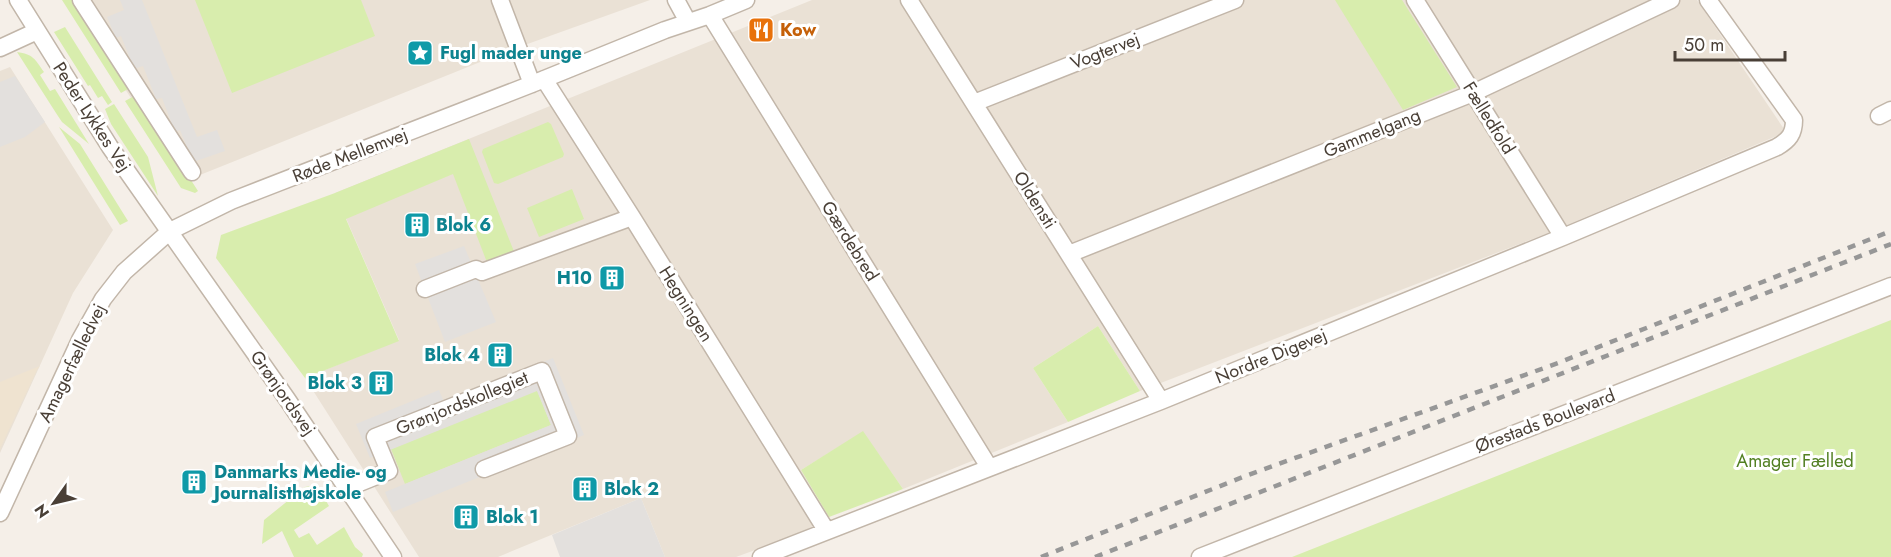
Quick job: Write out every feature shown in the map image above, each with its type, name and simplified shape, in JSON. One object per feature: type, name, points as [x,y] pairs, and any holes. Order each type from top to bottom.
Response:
[{"type":"street","name":"Peder Lykkes Vej","points":[[18,0],[110,147],[170,231]]},
{"type":"street","points":[[81,0],[192,172]]},
{"type":"street","points":[[500,0],[538,81]]},
{"type":"street","points":[[676,0],[688,22]]},
{"type":"street","name":"Røde Mellemvej","points":[[170,231],[231,201],[746,0]]},
{"type":"street","name":"Oldensti","points":[[909,0],[1161,401]]},
{"type":"street","name":"Vogtervej","points":[[974,103],[1236,0]]},
{"type":"street","name":"Fælledfold","points":[[1416,0],[1563,237]]},
{"type":"street","name":"Gammelgang","points":[[1069,254],[1473,93],[1671,0]]},
{"type":"street","name":"Nordre Digevej","points":[[761,557],[1161,401],[1778,147],[1792,136],[1794,120],[1708,0]]},
{"type":"street","name":"Gærdebred","points":[[710,15],[989,467]]},
{"type":"street","points":[[0,48],[37,31]]},
{"type":"street","name":"Hegningen","points":[[538,81],[632,217],[826,530]]},
{"type":"street","points":[[425,289],[476,268],[482,272],[632,217]]},
{"type":"street","name":"Grønjordsvej","points":[[170,231],[393,557]]},
{"type":"street","name":"Amagerfælledvej","points":[[0,513],[80,340],[103,298],[124,272],[170,231]]},
{"type":"street","name":"Ørestads Boulevard","points":[[1200,557],[1891,286]]},
{"type":"street","name":"Grønjordskollegiet","points":[[347,488],[389,471],[375,437],[542,371],[568,436],[484,469]]},
{"type":"shaded area","points":[[67,0],[650,0],[505,52],[185,181]]},
{"type":"shaded area","points":[[120,0],[142,0],[197,137],[217,130],[225,151],[193,162],[180,130],[175,132],[162,98],[156,99],[143,66],[134,69],[121,36],[116,38],[107,17],[124,10]]},
{"type":"shaded area","points":[[812,0],[1697,0],[1786,132],[1548,233],[1140,391],[1098,326],[1033,368],[1068,422],[903,489],[863,432],[801,470],[829,517],[799,534],[736,557],[665,557],[641,498],[498,557],[419,557],[305,378],[399,340],[335,193]]},
{"type":"shaded area","points":[[10,67],[113,230],[73,293],[0,453],[0,71]]},
{"type":"shaded area","points":[[15,76],[45,122],[25,137],[0,147],[0,82]]},
{"type":"shaded area","points":[[464,246],[496,322],[445,342],[415,264]]},
{"type":"shaded area","points":[[553,358],[584,435],[393,512],[385,492],[551,425],[537,391],[370,458],[356,424],[439,390],[444,402]]},
{"type":"shaded area","points":[[40,366],[37,370],[0,449],[0,382]]},
{"type":"shaded area","points":[[641,498],[665,557],[560,557],[552,535]]},
{"type":"green space","points":[[62,0],[75,0],[128,89],[121,93]]},
{"type":"green space","points":[[195,0],[361,0],[375,36],[232,93]]},
{"type":"green space","points":[[1335,0],[1402,0],[1457,87],[1403,110]]},
{"type":"green space","points":[[65,27],[112,102],[108,105],[102,96],[98,98],[90,85],[88,86],[54,32]]},
{"type":"green space","points":[[17,52],[30,56],[38,64],[44,72],[40,75],[50,91],[55,89],[89,144],[62,122]]},
{"type":"green space","points":[[136,95],[198,191],[195,193],[181,188],[125,101]]},
{"type":"green space","points":[[114,104],[148,157],[158,196],[111,124],[105,109]]},
{"type":"green space","points":[[548,122],[564,154],[563,157],[498,184],[494,183],[482,152],[483,149]]},
{"type":"green space","points":[[59,127],[80,144],[128,221],[120,225]]},
{"type":"green space","points":[[469,139],[515,254],[488,265],[453,174],[346,219],[399,341],[305,378],[216,258],[221,235],[335,193]]},
{"type":"green space","points":[[572,189],[584,219],[539,237],[527,208]]},
{"type":"green space","name":"Amager Fælled","points":[[1891,320],[1891,557],[1292,557]]},
{"type":"green space","points":[[1098,326],[1140,391],[1068,422],[1033,368]]},
{"type":"green space","points":[[537,390],[551,425],[405,484],[391,449]]},
{"type":"green space","points":[[863,431],[903,489],[829,517],[801,470]]},
{"type":"green space","points":[[317,485],[329,506],[294,530],[299,538],[309,533],[317,545],[344,527],[355,547],[363,554],[362,557],[294,557],[282,531],[262,544],[264,520],[305,487]]},
{"type":"railway","points":[[1041,557],[1248,475],[1558,363],[1891,231]]},
{"type":"railway","points":[[1095,557],[1891,244]]},
{"type":"place","name":"Kow","points":[[761,30]]},
{"type":"place","name":"Fugl mader unge","points":[[420,53]]},
{"type":"place","name":"Blok 6","points":[[417,225]]},
{"type":"place","name":"H10","points":[[612,278]]},
{"type":"place","name":"Blok 4","points":[[500,355]]},
{"type":"place","name":"Blok 3","points":[[381,383]]},
{"type":"place","name":"Danmarks Medie- og Journalisthøjskole","points":[[194,482]]},
{"type":"place","name":"Blok 2","points":[[585,489]]},
{"type":"place","name":"Blok 1","points":[[466,517]]}]
